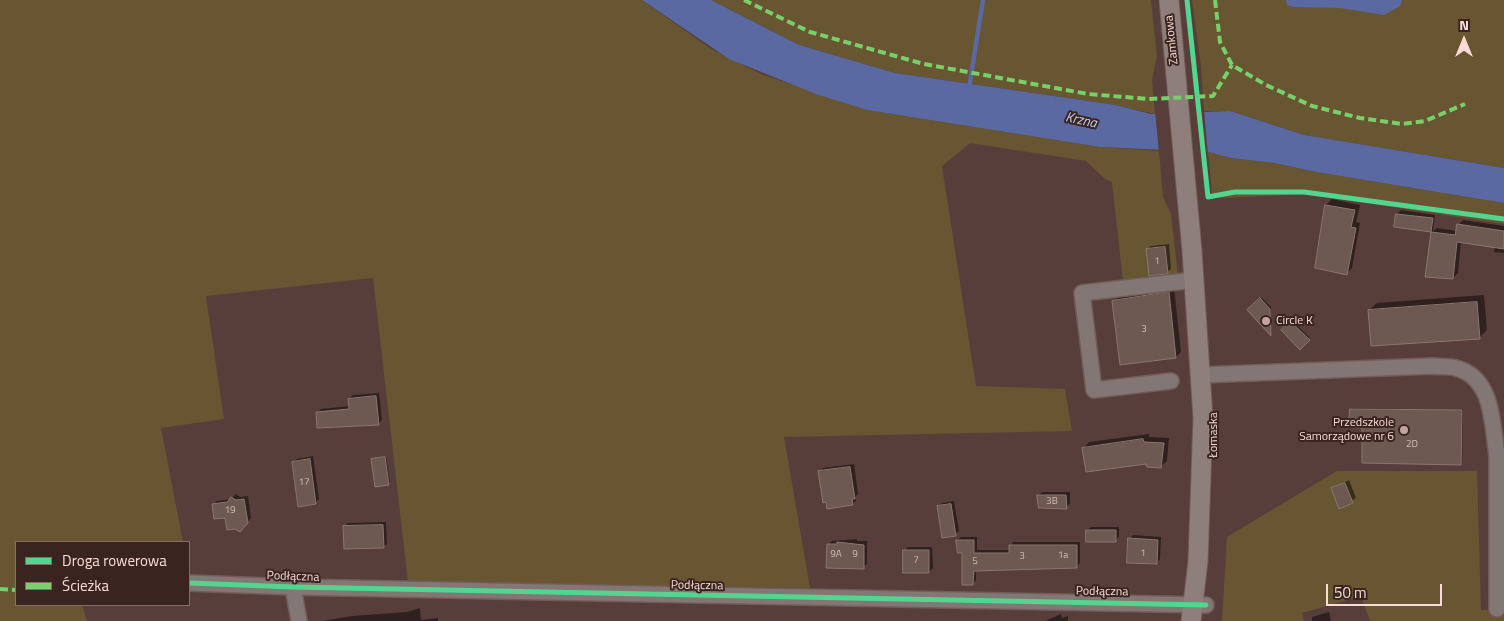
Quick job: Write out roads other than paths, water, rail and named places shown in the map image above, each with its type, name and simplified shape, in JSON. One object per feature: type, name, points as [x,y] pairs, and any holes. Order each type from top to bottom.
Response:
[{"type":"main road","name":"Zamkowa","points":[[1169,0],[1176,80]]},
{"type":"main road","name":"Łomaska","points":[[1176,80],[1194,280],[1207,375]]},
{"type":"main road","name":"Łomaska","points":[[1192,251],[1208,320],[1199,613]]},
{"type":"street","points":[[1172,381],[1094,390],[1082,293],[1194,280]]},
{"type":"street","points":[[1207,375],[1433,366],[1455,368],[1477,380],[1486,394],[1500,456],[1498,609]]},
{"type":"street","name":"Podłączna","points":[[190,582],[293,587],[1199,613]]},
{"type":"street","points":[[293,587],[299,621]]},
{"type":"water","name":"Krzna","points":[[642,0],[711,0],[799,45],[895,73],[1116,105],[1151,114],[1230,111],[1304,135],[1504,168],[1504,203],[1316,172],[1274,163],[1231,158],[1208,152],[1100,147],[867,110],[816,94],[729,59]]},
{"type":"water","points":[[1286,0],[1402,0],[1400,6],[1384,15],[1340,8],[1293,7],[1287,5]]},
{"type":"waterway","points":[[969,88],[983,0]]},
{"type":"place","name":"Circle K","points":[[1266,321]]},
{"type":"place","name":"Przedszkole Samorządowe nr 6","points":[[1404,430]]}]
